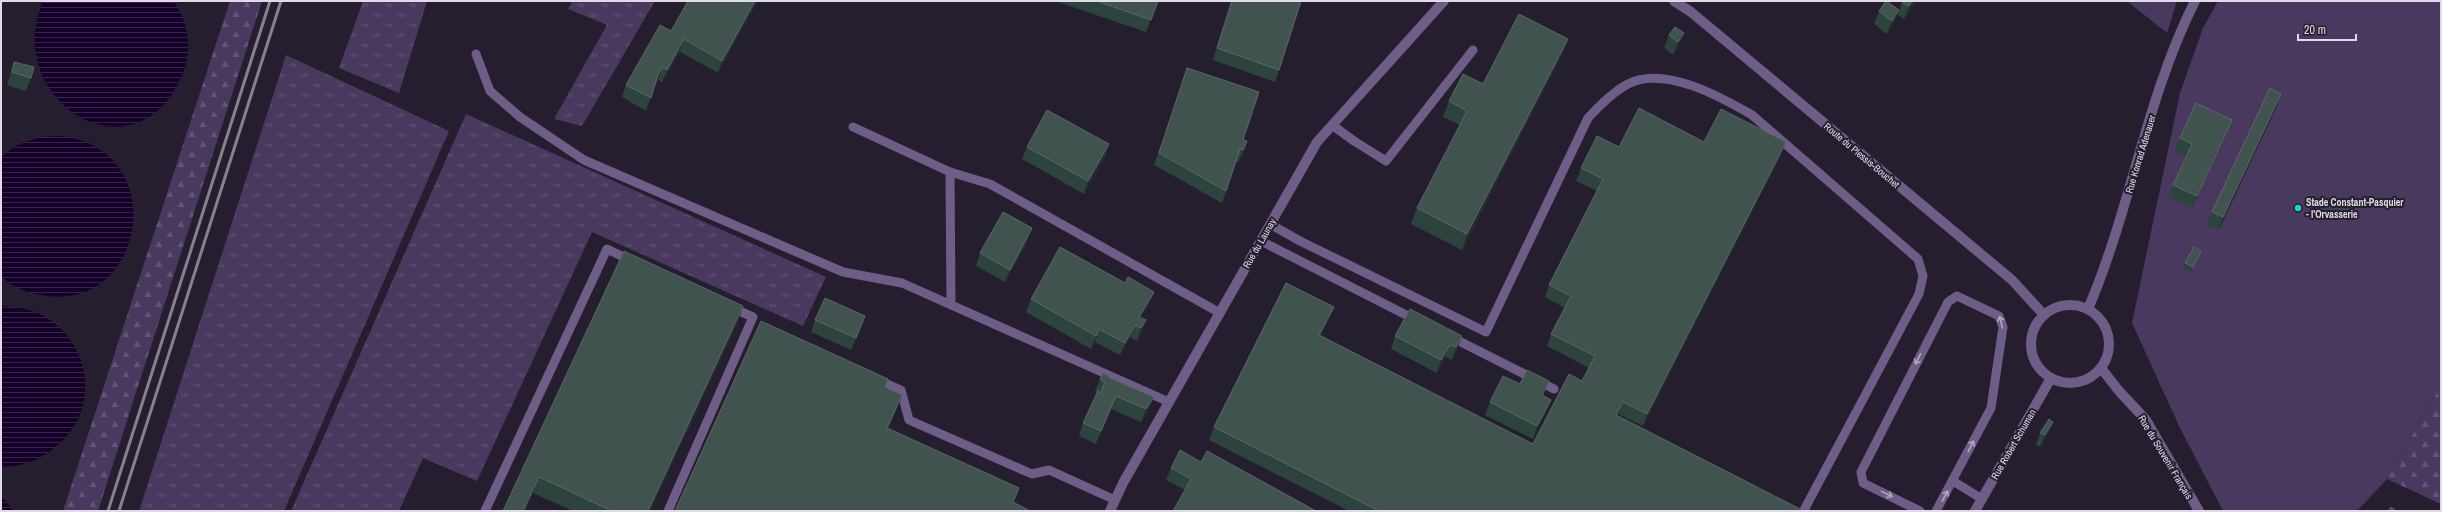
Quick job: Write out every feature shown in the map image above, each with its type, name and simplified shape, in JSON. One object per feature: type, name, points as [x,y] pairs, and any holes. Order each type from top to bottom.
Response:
[{"type":"street","name":"Rue du Launay","points":[[1110,511],[1169,402],[1317,142],[1444,1]]},
{"type":"street","name":"Route du Plessis-Bouchet","points":[[1674,1],[1691,12],[2012,280],[2044,315]]},
{"type":"street","name":"Rue Konrad Adenauer","points":[[2088,309],[2102,276],[2160,86],[2181,30],[2195,1]]},
{"type":"street","points":[[2065,305],[2088,309],[2097,315],[2109,335],[2107,358],[2101,368],[2093,376],[2072,383],[2051,378],[2039,367],[2032,353],[2033,333],[2044,315],[2065,305]]},
{"type":"street","name":"Rue du Souvenir Français","points":[[2101,368],[2119,391],[2146,420],[2199,511]]},
{"type":"street","name":"Rue Robert Schuman","points":[[1975,511],[2051,378]]},
{"type":"lane","points":[[1332,125],[1386,161],[1473,50]]},
{"type":"lane","points":[[476,54],[490,91],[520,117],[584,160],[843,272],[902,283],[1169,402]]},
{"type":"lane","points":[[1270,224],[1300,241],[1486,332],[1588,118],[1604,101],[1629,83],[1656,78],[1683,83],[1724,98],[1752,115],[1918,259],[1923,276],[1919,294],[1804,510],[1806,511]]},
{"type":"lane","points":[[853,127],[950,172],[990,184],[1220,313]]},
{"type":"lane","points":[[950,172],[951,304]]},
{"type":"lane","points":[[1261,241],[1423,323]]},
{"type":"lane","points":[[485,511],[607,250],[642,266]]},
{"type":"lane","points":[[1920,511],[1863,483],[1861,472],[1948,302],[1957,296],[1999,316],[2003,327],[1991,408],[1936,511]]},
{"type":"lane","points":[[668,511],[753,317],[718,301]]},
{"type":"lane","points":[[1437,330],[1554,389]]},
{"type":"lane","points":[[869,375],[901,390],[909,420],[1032,474],[1049,470],[1115,500]]},
{"type":"lane","points":[[1953,481],[1982,499]]},
{"type":"green space","points":[[230,1],[262,1],[98,511],[63,511]]},
{"type":"green space","points":[[363,1],[427,1],[399,93],[339,68]]},
{"type":"green space","points":[[573,1],[655,1],[582,126],[554,119],[607,25],[568,9]]},
{"type":"green space","points":[[2127,1],[2177,1],[2167,33]]},
{"type":"green space","name":"Stade Constant-Pasquier - l'Orvasserie","points":[[2218,1],[2441,1],[2441,385],[2387,479],[2357,511],[2223,511],[2179,426],[2132,323],[2180,93],[2203,28]]},
{"type":"green space","points":[[286,55],[449,131],[284,511],[139,511]]},
{"type":"green space","points":[[466,114],[826,277],[803,326],[592,232],[477,481],[423,458],[399,511],[291,511]]},
{"type":"green space","points":[[2441,385],[2441,504],[2387,479]]},
{"type":"shaded area","points":[[43,1],[174,1],[186,27],[188,36],[188,55],[183,73],[162,106],[136,123],[108,126],[80,117],[57,98],[40,71],[35,38]]},
{"type":"shaded area","points":[[40,137],[68,137],[100,150],[122,172],[132,199],[132,228],[124,256],[106,279],[80,293],[47,296],[34,294],[16,287],[1,276],[1,157],[15,146]]},
{"type":"shaded area","points":[[1,306],[30,310],[54,323],[71,341],[82,364],[85,389],[80,413],[67,436],[39,458],[29,463],[12,466],[1,466]]},
{"type":"shaded area","points":[[1,496],[14,511],[1,511]]},
{"type":"building","points":[[688,1],[755,1],[722,61],[684,39],[667,70],[663,67],[658,75],[651,98],[626,85],[660,25],[671,31]]},
{"type":"building","points":[[1097,1],[1158,1],[1151,20]]},
{"type":"building","points":[[1232,1],[1301,1],[1279,70],[1217,48]]},
{"type":"building","points":[[1886,1],[1899,10],[1892,21],[1879,11]]},
{"type":"building","points":[[1912,1],[1909,6],[1902,2]]},
{"type":"building","points":[[1519,14],[1568,39],[1467,234],[1417,208],[1467,111],[1449,101],[1463,74],[1483,84]]},
{"type":"building","points":[[1675,27],[1684,33],[1678,42],[1669,35]]},
{"type":"building","points":[[14,62],[34,67],[31,78],[12,72]]},
{"type":"building","points":[[1187,68],[1259,92],[1243,140],[1247,141],[1243,150],[1240,149],[1226,191],[1159,153]]},
{"type":"building","points":[[2270,88],[2281,94],[2223,217],[2212,212]]},
{"type":"building","points":[[2196,103],[2232,120],[2197,196],[2173,185],[2192,144],[2180,138]]},
{"type":"building","points":[[1639,108],[1704,142],[1721,109],[1786,142],[1647,414],[1623,402],[1616,415],[1804,511],[1379,511],[1214,427],[1286,283],[1334,307],[1319,335],[1533,444],[1569,374],[1582,381],[1595,356],[1551,334],[1571,296],[1549,285],[1603,179],[1581,168],[1597,136],[1619,147]]},
{"type":"building","points":[[1047,110],[1109,144],[1088,181],[1027,147]]},
{"type":"building","points":[[1003,212],[1032,228],[1010,270],[980,253]]},
{"type":"building","points":[[1060,247],[1125,283],[1128,277],[1154,292],[1139,317],[1146,320],[1141,328],[1135,325],[1125,343],[1099,329],[1096,336],[1031,299]]},
{"type":"building","points":[[2194,247],[2201,251],[2193,267],[2185,263]]},
{"type":"building","points":[[624,251],[743,306],[648,511],[612,511],[539,477],[523,511],[503,511]]},
{"type":"building","points":[[825,298],[865,316],[856,338],[815,320]]},
{"type":"building","points":[[1410,309],[1462,336],[1456,347],[1450,345],[1441,360],[1395,336]]},
{"type":"building","points":[[761,321],[888,379],[885,387],[902,395],[887,428],[1019,488],[1013,502],[1030,511],[675,511]]},
{"type":"building","points":[[1527,370],[1549,381],[1542,395],[1551,400],[1537,426],[1490,402],[1503,376],[1520,384]]},
{"type":"building","points":[[1103,373],[1109,376],[1108,377],[1154,397],[1146,409],[1116,396],[1101,431],[1083,423],[1098,391],[1101,393],[1105,382],[1100,379]]},
{"type":"building","points":[[2049,419],[2053,422],[2045,435],[2040,433]]},
{"type":"building","points":[[1180,450],[1201,462],[1207,451],[1316,511],[1173,511],[1191,479],[1171,468]]},
{"type":"building","points":[[2391,507],[2396,511],[2388,511]]},
{"type":"railway","points":[[108,511],[270,1]]},
{"type":"railway","points":[[119,511],[281,1]]},
{"type":"place","name":"Stade Constant-Pasquier - l'Orvasserie","points":[[2298,208]]}]
